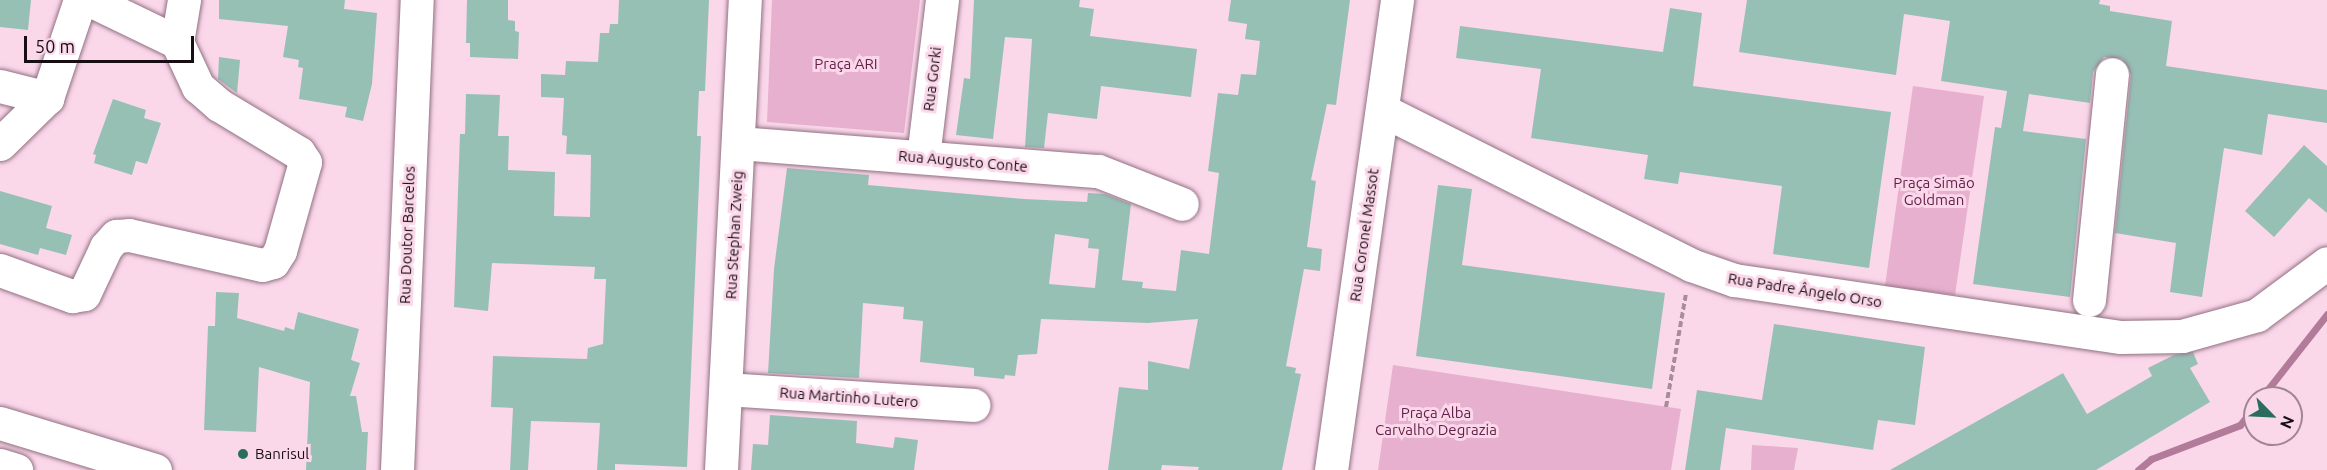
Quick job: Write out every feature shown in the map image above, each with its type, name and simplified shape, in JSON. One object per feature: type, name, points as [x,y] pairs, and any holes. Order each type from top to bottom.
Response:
[{"type":"street","points":[[0,144],[46,98],[80,0]]},
{"type":"street","points":[[90,0],[177,42]]},
{"type":"street","points":[[0,270],[72,296],[84,294],[106,247],[116,236],[129,235],[262,264],[273,262],[280,251],[305,162],[299,153],[219,105],[198,87],[177,42],[184,0]]},
{"type":"street","name":"Rua Doutor Barcelos","points":[[397,470],[417,0]]},
{"type":"street","name":"Rua Stephan Zweig","points":[[721,470],[745,0]]},
{"type":"street","name":"Rua Gorki","points":[[922,157],[942,0]]},
{"type":"street","name":"Rua Coronel Massot","points":[[1331,470],[1397,0]]},
{"type":"street","points":[[2087,315],[2112,74]]},
{"type":"street","points":[[0,86],[46,98]]},
{"type":"street","name":"Rua Padre Ângelo Orso","points":[[1382,110],[1691,266],[1734,280],[2087,315],[2121,337],[2182,336],[2257,315],[2321,269]]},
{"type":"street","name":"Rua Augusto Conte","points":[[739,143],[1098,171],[1182,204]]},
{"type":"street","name":"Rua Martinho Lutero","points":[[726,389],[973,405]]},
{"type":"street","points":[[0,423],[155,470]]},
{"type":"street","points":[[0,465],[16,470]]},
{"type":"path","points":[[1666,407],[1691,266]]},
{"type":"green space","name":"Praça ARI","points":[[772,0],[920,0],[904,133],[767,122]]},
{"type":"green space","name":"Praça Simão Goldman","points":[[1913,86],[1984,96],[1955,295],[1885,286]]},
{"type":"green space","name":"Praça Alba Carvalho Degrazia","points":[[1393,365],[1681,409],[1671,470],[1378,470]]},
{"type":"green space","points":[[1752,445],[1798,448],[1794,470],[1751,470]]},
{"type":"building","points":[[0,0],[31,0],[28,30],[0,27]]},
{"type":"building","points":[[219,0],[345,0],[344,9],[377,13],[372,84],[363,121],[345,117],[347,107],[299,99],[303,68],[298,67],[299,60],[283,57],[288,26],[219,19]]},
{"type":"building","points":[[467,0],[508,0],[508,20],[515,21],[515,31],[519,32],[518,59],[470,57],[470,43],[466,43]]},
{"type":"building","points":[[619,0],[709,0],[705,91],[699,91],[697,136],[701,136],[687,467],[615,464],[615,470],[597,470],[600,423],[531,421],[528,470],[510,470],[513,408],[491,407],[493,356],[587,359],[588,348],[603,344],[606,279],[594,279],[595,267],[492,263],[488,311],[454,307],[460,134],[465,134],[466,94],[500,95],[498,136],[509,136],[508,170],[555,172],[554,216],[590,217],[591,155],[566,154],[567,136],[562,135],[564,98],[541,97],[541,74],[565,75],[566,61],[598,62],[600,33],[609,33],[610,24],[618,24]]},
{"type":"building","points":[[974,0],[1080,0],[1079,7],[1094,9],[1090,36],[1197,49],[1191,97],[1101,86],[1097,119],[1048,113],[1044,148],[1025,147],[1032,39],[1005,37],[993,139],[956,135],[964,78],[970,79]]},
{"type":"building","points":[[1231,0],[1350,0],[1336,105],[1327,104],[1311,180],[1316,181],[1307,247],[1322,249],[1320,271],[1304,269],[1286,366],[1296,368],[1295,373],[1301,374],[1282,470],[1198,470],[1199,467],[1162,465],[1161,470],[1108,470],[1119,387],[1148,390],[1148,361],[1189,369],[1198,319],[1148,323],[1041,319],[1037,354],[1018,355],[1015,376],[1005,375],[1004,379],[974,376],[974,368],[920,362],[923,321],[903,319],[904,307],[863,303],[859,378],[768,373],[774,269],[787,168],[869,175],[868,185],[1024,199],[1087,202],[1088,193],[1105,194],[1131,204],[1122,280],[1143,282],[1142,288],[1176,291],[1181,250],[1209,254],[1219,173],[1208,171],[1218,93],[1238,95],[1241,74],[1256,75],[1260,41],[1245,39],[1247,24],[1228,21]],"holes":[[[1055,234],[1089,239],[1088,248],[1099,249],[1095,288],[1049,284]]]},
{"type":"building","points":[[1747,0],[2100,0],[2099,4],[2110,6],[2110,11],[2172,21],[2166,66],[2327,90],[2327,123],[2268,114],[2262,155],[2224,148],[2202,297],[2170,292],[2176,243],[2115,233],[2131,75],[2122,59],[2104,57],[2093,72],[2090,103],[2029,94],[2023,131],[2086,139],[2070,297],[1973,284],[1995,127],[2001,128],[2007,91],[1941,81],[1950,21],[1904,14],[1896,75],[1739,52]]},
{"type":"building","points":[[1670,8],[1702,13],[1693,86],[1891,112],[1869,268],[1773,254],[1782,186],[1680,172],[1678,184],[1644,179],[1648,155],[1531,138],[1541,69],[1456,58],[1460,26],[1663,52]]},
{"type":"building","points":[[219,57],[240,60],[237,93],[218,79]]},
{"type":"building","points":[[113,99],[146,110],[144,118],[161,123],[147,164],[136,161],[132,175],[94,163],[96,155],[93,154]]},
{"type":"building","points":[[2304,145],[2327,166],[2327,213],[2309,198],[2274,237],[2245,211]]},
{"type":"building","points":[[1438,185],[1472,189],[1462,265],[1665,293],[1652,389],[1416,356]]},
{"type":"building","points":[[0,191],[52,206],[46,228],[72,235],[66,255],[40,248],[38,255],[0,244]]},
{"type":"building","points":[[216,292],[239,293],[237,318],[284,331],[285,327],[294,330],[298,312],[359,329],[351,360],[360,363],[350,396],[356,396],[362,432],[368,432],[366,470],[306,470],[310,382],[259,367],[256,432],[204,430],[208,326],[215,326]]},
{"type":"building","points":[[1774,324],[1925,347],[1915,425],[1878,420],[1873,450],[1726,428],[1720,470],[1685,470],[1697,390],[1762,400]]},
{"type":"building","points":[[2193,352],[2198,364],[2190,368],[2210,402],[2096,470],[1890,470],[2063,373],[2087,414],[2152,376],[2148,368],[2174,355]]},
{"type":"building","points":[[770,415],[857,421],[856,443],[893,448],[895,437],[918,440],[914,470],[751,470],[753,444],[768,445]]},
{"type":"waterway","points":[[2270,386],[2327,314]]},
{"type":"waterway","points":[[2138,470],[2151,459],[2240,425],[2243,421]]},
{"type":"place","name":"Banrisul","points":[[243,454]]}]
